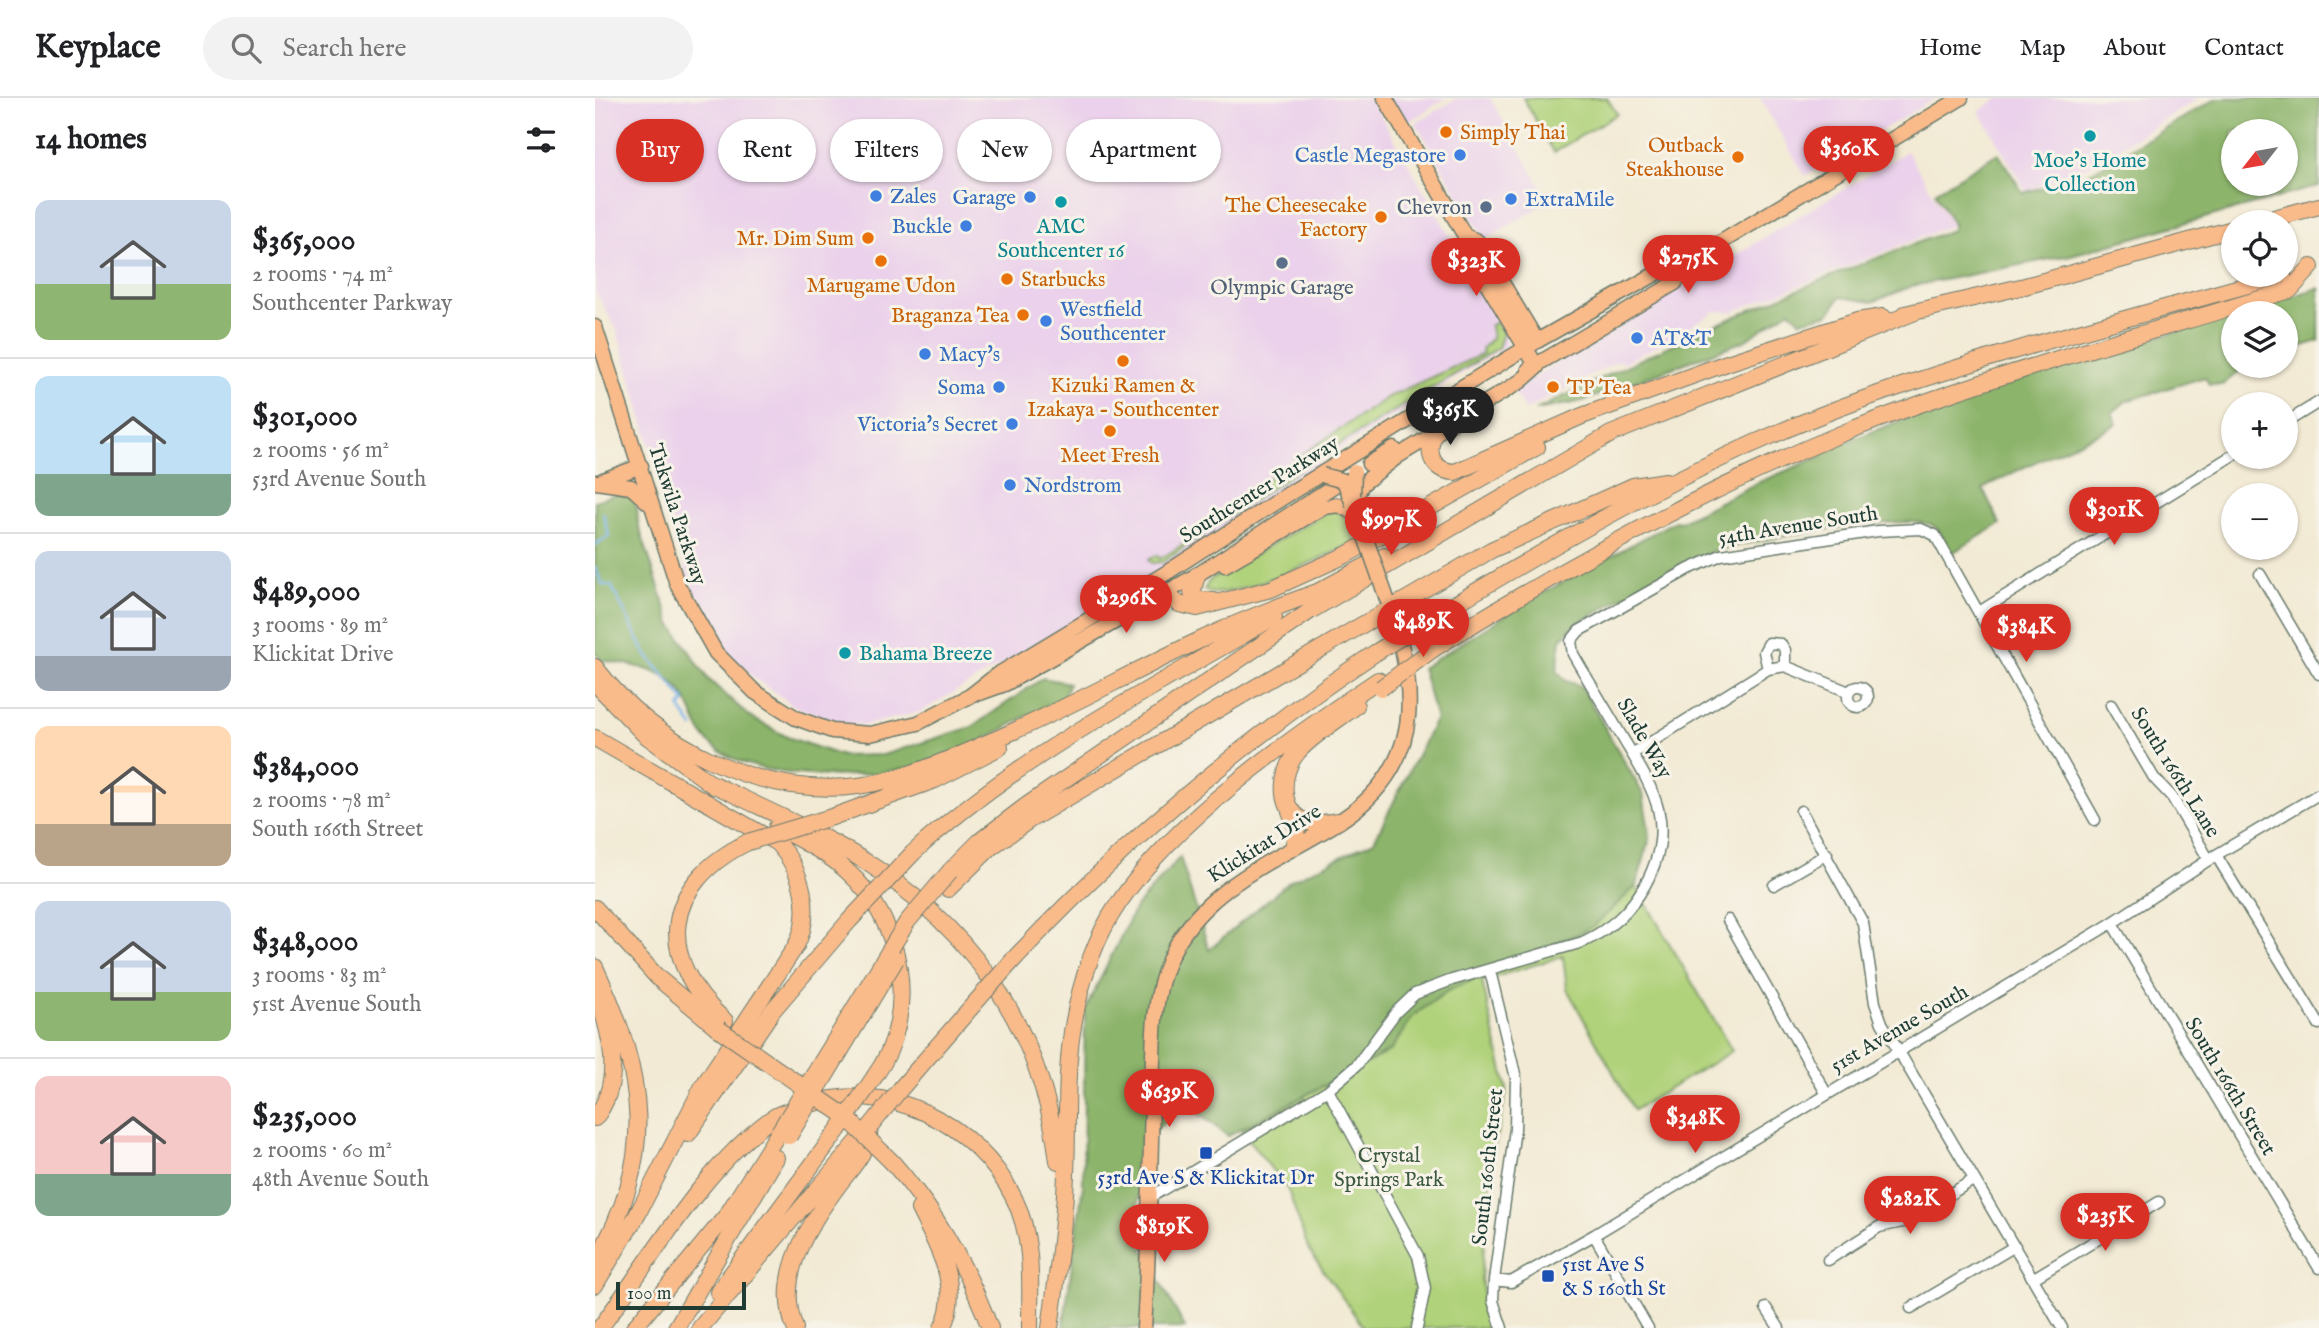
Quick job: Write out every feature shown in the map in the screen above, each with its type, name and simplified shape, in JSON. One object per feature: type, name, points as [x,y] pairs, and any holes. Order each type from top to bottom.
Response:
[{"type":"highway","points":[[2298,212],[2319,206]]},
{"type":"highway","points":[[596,1284],[711,1099],[773,1010],[849,921],[913,853],[954,817],[1016,772],[1320,591],[1623,429],[1915,313],[2221,232]]},
{"type":"highway","points":[[2298,270],[2315,265]]},
{"type":"highway","points":[[1050,1328],[1063,1233],[1068,1067],[1085,976],[1101,933],[1139,877],[1177,835],[1318,720],[1529,591],[1694,502],[1837,436],[1991,382],[2290,290],[2315,265]]},
{"type":"highway","points":[[795,1328],[790,1313],[788,1289],[795,1257],[870,1127],[902,1087],[1014,959],[1137,837],[1202,781],[1318,691],[1375,653],[1509,572],[1679,479],[1770,437],[1859,401],[1947,372],[2239,287]]},
{"type":"highway","points":[[1433,437],[1429,450],[1432,461],[1446,472],[1455,472],[1581,416],[1727,363],[1857,321],[1915,313]]},
{"type":"highway","points":[[1165,593],[1186,607],[1202,607],[1271,589],[1346,555],[1519,457],[1629,399]]},
{"type":"highway","points":[[676,1328],[907,922],[951,870],[980,841],[1026,806],[1310,611],[1554,467]]},
{"type":"highway","points":[[634,1328],[727,1215],[784,1134],[937,898],[991,847],[1031,819],[1490,550],[1633,486],[1679,479]]},
{"type":"highway","points":[[1198,575],[1191,589],[1195,597],[1220,602]]},
{"type":"highway","points":[[595,667],[607,683],[640,712],[676,741],[705,758],[738,772],[796,786],[837,788],[889,780],[938,763],[1034,722],[1211,635],[1320,591]]},
{"type":"highway","points":[[722,1025],[684,971],[677,945],[679,917],[689,890],[704,870],[725,853],[748,842],[832,817],[950,773],[1159,660]]},
{"type":"highway","points":[[595,683],[644,734],[707,781],[756,815],[836,861],[864,889],[884,920],[895,950],[901,1000],[895,1035],[875,1076],[718,1292],[711,1315]]},
{"type":"highway","points":[[1293,848],[1297,829],[1288,805],[1286,775],[1298,752],[1380,684]]},
{"type":"highway","points":[[595,738],[777,844],[793,865],[805,904],[803,933],[796,946],[703,1086],[635,1219]]},
{"type":"highway","points":[[707,781],[826,840],[879,870],[945,924],[972,954],[1001,991],[1029,1045],[1042,1082],[1053,1122],[1063,1233]]},
{"type":"highway","points":[[1288,805],[1295,815],[1306,822],[1339,821]]},
{"type":"highway","points":[[595,908],[657,978],[845,1116],[892,1162],[908,1181],[966,1269],[990,1328]]},
{"type":"highway","points":[[595,967],[612,1003],[632,1063],[638,1119],[637,1149],[628,1190],[622,1210],[595,1263]]},
{"type":"highway","points":[[595,989],[608,1029],[613,1067],[608,1093],[595,1118]]},
{"type":"highway","points":[[600,1328],[709,1180],[748,1137],[774,1116],[818,1101],[879,1097],[914,1107],[950,1126],[979,1149],[996,1167],[1014,1199],[1025,1229],[1031,1259],[1030,1328]]},
{"type":"highway","points":[[700,1328],[861,1146]]},
{"type":"highway","points":[[908,1181],[949,1276],[950,1305],[942,1328]]},
{"type":"main road","points":[[1385,98],[1465,236],[1466,248],[1533,353]]},
{"type":"main road","name":"Southcenter Parkway","points":[[970,696],[997,675],[1357,453],[1533,353],[1643,281],[1666,268],[1688,261],[1961,98]]},
{"type":"main road","name":"Southcenter Parkway","points":[[1369,464],[1515,374],[1533,353],[1610,323],[1675,283],[1688,261]]},
{"type":"main road","points":[[1610,323],[1610,314],[1622,307],[1643,281]]},
{"type":"main road","name":"Tukwila Parkway","points":[[595,327],[682,595],[716,653],[734,673],[776,707],[814,726],[832,731]]},
{"type":"main road","points":[[1357,515],[1365,481],[1398,456],[1521,381],[1533,353]]},
{"type":"main road","points":[[1355,472],[1371,453],[1533,353]]},
{"type":"main road","points":[[1357,453],[1357,515]]},
{"type":"main road","points":[[595,482],[641,466]]},
{"type":"main road","name":"Klickitat Drive","points":[[1144,1328],[1155,1014],[1169,960],[1188,927],[1214,898],[1339,821],[1370,797],[1400,750],[1409,718],[1411,685],[1398,631],[1357,515],[1344,481],[1322,475]]},
{"type":"main road","points":[[595,482],[632,487],[654,509]]},
{"type":"main road","name":"Southcenter Parkway","points":[[832,731],[870,734],[902,729],[970,696],[1005,684],[1198,575],[1335,485]]},
{"type":"main road","points":[[1198,575],[1224,566],[1324,507],[1339,505],[1357,515]]},
{"type":"main road","points":[[595,1317],[600,1328]]},
{"type":"street","points":[[2298,415],[2319,402]]},
{"type":"street","points":[[2095,820],[1979,612],[2221,462]]},
{"type":"street","name":"54th Avenue South","points":[[1571,641],[1579,631],[1689,569],[1721,555],[1878,531],[1921,529],[1935,535],[1979,612]]},
{"type":"street","points":[[2260,574],[2319,674]]},
{"type":"street","name":"Slade Way","points":[[1149,1198],[1328,1090],[1357,1065],[1396,1012],[1415,994],[1452,980],[1570,947],[1602,933],[1619,920],[1640,895],[1659,855],[1661,816],[1652,787],[1573,654],[1571,641]]},
{"type":"street","points":[[1768,669],[1764,652],[1769,643],[1781,644],[1785,650],[1785,666]]},
{"type":"street","points":[[1632,754],[1768,669],[1785,666],[1849,692]]},
{"type":"street","name":"South 166th Lane","points":[[2111,705],[2154,778],[2172,797],[2213,858],[2319,1024]]},
{"type":"street","name":"51st Avenue South","points":[[1494,1280],[1511,1282],[1594,1235],[2112,923],[2213,858],[2317,799]]},
{"type":"street","points":[[1801,811],[1864,923],[1877,1013],[1898,1053],[2062,1328]]},
{"type":"street","points":[[1774,885],[1827,853]]},
{"type":"street","points":[[1728,920],[1826,1093]]},
{"type":"street","name":"South 166th Street","points":[[2112,923],[2319,1268]]},
{"type":"street","name":"South 160th Street","points":[[1490,971],[1516,1078],[1514,1129],[1494,1280],[1493,1301],[1502,1328]]},
{"type":"street","points":[[1328,1090],[1418,1256],[1425,1288],[1417,1328]]},
{"type":"street","points":[[1828,1259],[1879,1227],[1907,1220],[1973,1180]]},
{"type":"street","points":[[2034,1278],[2159,1202]]},
{"type":"street","points":[[1594,1235],[1648,1328]]},
{"type":"street","points":[[1912,1308],[2015,1246]]},
{"type":"street","points":[[1766,1308],[1779,1328]]},
{"type":"shaded area","name":"Westfield Southcenter","points":[[595,98],[1370,98],[1505,331],[1506,346],[1317,464],[1170,566],[920,712],[866,725],[841,723],[796,707],[757,680],[729,654],[692,590],[617,330],[595,291]]},
{"type":"shaded area","points":[[1385,98],[1447,98],[1401,126]]},
{"type":"shaded area","points":[[1458,98],[1490,98],[1549,201],[1485,240],[1416,123]]},
{"type":"shaded area","points":[[1760,98],[1936,98],[1805,176]]},
{"type":"shaded area","points":[[2000,98],[2199,98],[2090,166],[2026,191],[1979,111]]},
{"type":"shaded area","points":[[1907,151],[1952,225],[1732,312],[1715,311],[1666,341],[1623,363],[1621,360],[1612,364],[1525,410],[1513,390]]},
{"type":"green space","points":[[1523,98],[1607,98],[1617,114],[1554,152]]},
{"type":"green space","points":[[2217,98],[2319,98],[2319,186],[2298,192],[2298,119],[2221,119],[2221,196],[2283,196],[2233,210],[2221,210],[2221,213],[2071,255],[1912,286],[1873,302],[1840,297],[1829,314],[1800,321],[1790,310],[1744,341],[1583,401],[1536,410],[1741,314],[1845,270],[1952,230],[1953,224],[1935,192],[1998,153],[2023,193],[2086,175]]},
{"type":"green space","points":[[2319,288],[2319,341],[2298,347],[2298,301],[2275,301]]},
{"type":"green space","points":[[2221,318],[2221,378],[2231,378],[2222,385],[2209,384],[2205,377],[2126,401],[2112,413],[2117,424],[1983,489],[2000,524],[1952,553],[1934,526],[1920,523],[1862,525],[1729,547],[1694,559],[1659,576],[1574,625],[1561,639],[1557,671],[1566,681],[1581,686],[1643,794],[1650,838],[1636,886],[1593,927],[1447,991],[1413,1016],[1391,1050],[1228,1136],[1185,1103],[1143,1142],[1135,1234],[1185,1328],[1063,1328],[1083,1186],[1085,1010],[1135,908],[1180,857],[1209,950],[1290,881],[1374,841],[1436,718],[1422,668],[1530,600],[1675,521],[1680,522],[1757,483],[1822,456],[1825,450],[1946,403]]},
{"type":"green space","points":[[1496,322],[1503,333],[1498,348],[1315,459],[1163,562],[1151,563],[1148,560],[1157,555],[1160,559],[1190,540],[1262,482],[1388,397],[1483,354],[1482,348],[1492,338],[1490,326]]},
{"type":"green space","points":[[616,494],[631,498],[637,508],[638,524],[671,624],[708,679],[750,717],[787,737],[842,756],[883,755],[972,727],[1043,678],[1069,683],[1063,698],[972,745],[928,762],[897,770],[852,775],[800,774],[750,765],[729,756],[711,744],[699,729],[685,698],[669,680],[648,670],[601,660],[595,652],[595,501]]},
{"type":"green space","points":[[1331,510],[1345,518],[1356,542],[1255,584],[1216,593],[1204,590],[1210,580]]},
{"type":"green space","name":"Crystal Springs Park","points":[[1636,886],[1732,1051],[1634,1110],[1567,989],[1563,956],[1482,981],[1507,1089],[1493,1154],[1481,1278],[1488,1328],[1364,1328],[1309,1250],[1288,1190],[1241,1130],[1391,1050],[1413,1016],[1447,991],[1593,927]]},
{"type":"waterway","points":[[595,545],[609,536],[603,513]]},
{"type":"waterway","points":[[595,568],[603,585],[611,585],[645,653],[685,701],[680,708],[693,727]]},
{"type":"place","name":"Simply Thai","points":[[1446,132]]},
{"type":"place","name":"Moe's Home Collection","points":[[2090,136]]},
{"type":"place","name":"Castle Megastore","points":[[1460,155]]},
{"type":"place","name":"Outback Steakhouse","points":[[1738,157]]},
{"type":"place","name":"Zales","points":[[876,196]]},
{"type":"place","name":"Garage","points":[[1030,197]]},
{"type":"place","name":"ExtraMile","points":[[1511,199]]},
{"type":"place","name":"AMC Southcenter 16","points":[[1061,202]]},
{"type":"place","name":"Chevron","points":[[1486,207]]},
{"type":"place","name":"The Cheesecake Factory","points":[[1381,217]]},
{"type":"place","name":"Buckle","points":[[966,226]]},
{"type":"place","name":"Mr. Dim Sum","points":[[868,238]]},
{"type":"place","name":"Marugame Udon","points":[[881,261]]},
{"type":"place","name":"Olympic Garage","points":[[1282,263]]},
{"type":"place","name":"Starbucks","points":[[1007,279]]},
{"type":"place","name":"Braganza Tea","points":[[1023,315]]},
{"type":"place","name":"Westfield Southcenter","points":[[1046,321]]},
{"type":"place","name":"AT&T","points":[[1637,338]]},
{"type":"place","name":"Macy's","points":[[925,354]]},
{"type":"place","name":"Kizuki Ramen & Izakaya - Southcenter","points":[[1123,361]]},
{"type":"place","name":"Soma","points":[[999,387]]},
{"type":"place","name":"TP Tea","points":[[1553,387]]},
{"type":"place","name":"Victoria's Secret","points":[[1012,424]]},
{"type":"place","name":"Meet Fresh","points":[[1110,431]]},
{"type":"place","name":"Nordstrom","points":[[1010,485]]},
{"type":"place","name":"Bahama Breeze","points":[[845,653]]},
{"type":"place","name":"53rd Ave S & Klickitat Dr","points":[[1206,1153]]},
{"type":"place","name":"51st Ave S & S 160th St","points":[[1548,1276]]}]
